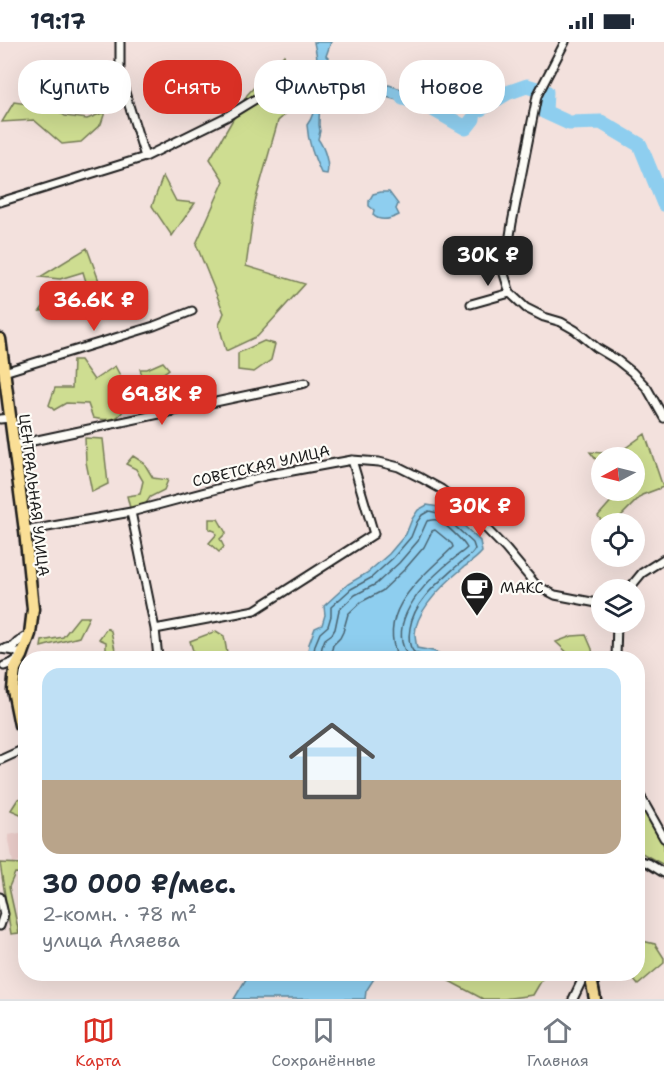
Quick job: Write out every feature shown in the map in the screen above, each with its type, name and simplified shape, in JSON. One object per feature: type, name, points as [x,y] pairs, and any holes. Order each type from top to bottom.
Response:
[{"type":"main road","name":"ЦЕНТРАЛЬНАЯ УЛИЦА","points":[[0,339],[4,372],[5,418],[14,445],[33,609],[30,634],[24,651]]},
{"type":"main road","name":"ЦЕНТРАЛЬНАЯ УЛИЦА","points":[[18,663],[12,690],[18,711]]},
{"type":"main road","points":[[591,981],[595,999]]},
{"type":"street","points":[[120,42],[120,76],[145,157]]},
{"type":"street","points":[[565,42],[537,96],[504,274],[510,293],[526,308],[575,330],[632,372],[647,388],[664,418]]},
{"type":"street","points":[[0,202],[145,157],[226,117],[254,100]]},
{"type":"street","points":[[471,304],[510,293]]},
{"type":"street","points":[[4,372],[154,326],[192,311]]},
{"type":"street","points":[[14,445],[305,383]]},
{"type":"street","points":[[155,629],[255,610],[374,534],[352,460]]},
{"type":"street","name":"СОВЕТСКАЯ УЛИЦА","points":[[25,531],[131,512],[265,476],[352,460],[379,462],[399,467],[421,478],[441,489],[467,509],[500,542],[536,585],[555,595],[591,602]]},
{"type":"street","points":[[131,512],[155,629],[157,651]]},
{"type":"street","points":[[637,579],[642,573],[664,559]]},
{"type":"street","points":[[616,651],[617,633]]},
{"type":"street","points":[[2,648],[13,647],[30,634]]},
{"type":"street","points":[[2,648],[18,653]]},
{"type":"street","points":[[12,690],[10,676],[2,666],[18,659]]},
{"type":"street","points":[[0,760],[18,752]]},
{"type":"street","points":[[645,804],[664,838]]},
{"type":"street","points":[[645,862],[664,873]]},
{"type":"street","points":[[0,897],[4,914],[0,926]]},
{"type":"street","points":[[573,999],[582,981]]},
{"type":"shaded area","points":[[18,833],[18,862],[13,863],[8,835]]},
{"type":"green space","points":[[254,87],[254,114],[286,114],[278,121],[255,202],[246,266],[305,284],[258,336],[226,351],[219,325],[224,313],[196,244],[224,181],[210,159],[236,114],[242,114],[242,104]]},
{"type":"green space","points":[[14,102],[18,103],[18,114],[62,114],[87,119],[104,114],[101,124],[81,142],[62,144],[34,120],[2,122]]},
{"type":"green space","points":[[163,176],[176,201],[195,203],[172,236],[152,206]]},
{"type":"green space","points":[[87,248],[103,292],[76,307],[40,311],[50,298],[87,285],[83,272],[60,279],[40,277]]},
{"type":"green space","points":[[264,341],[275,344],[271,360],[254,372],[238,370],[238,353]]},
{"type":"green space","points":[[73,360],[80,360],[94,380],[115,366],[131,396],[118,417],[108,420],[93,418],[88,404],[66,403],[54,410],[49,405],[55,388],[72,388]]},
{"type":"green space","points":[[163,362],[169,369],[154,380],[163,401],[150,410],[140,369],[147,369]]},
{"type":"green space","points":[[645,434],[663,487],[645,494],[645,447],[627,447]]},
{"type":"green space","points":[[85,438],[103,439],[108,484],[92,492],[86,462]]},
{"type":"green space","points":[[133,456],[144,463],[153,478],[168,480],[164,490],[150,497],[145,505],[131,512],[127,496],[140,494],[143,481],[136,469],[126,464]]},
{"type":"green space","points":[[611,501],[636,501],[624,513],[601,513]]},
{"type":"green space","points":[[209,519],[218,519],[226,533],[220,539],[224,547],[219,552],[209,543],[216,535],[215,531],[209,529]]},
{"type":"green space","points":[[79,617],[89,617],[79,637],[41,647],[42,641],[63,637]]},
{"type":"green space","points":[[107,628],[111,631],[115,650],[106,651],[106,642],[99,639]]},
{"type":"green space","points":[[216,631],[224,636],[227,651],[193,651],[190,641]]},
{"type":"green space","points":[[586,635],[592,651],[566,651],[556,642],[572,636]]},
{"type":"green space","points":[[18,799],[18,813],[11,810]]},
{"type":"green space","points":[[645,809],[664,846],[664,863],[645,855]]},
{"type":"green space","points":[[0,863],[18,864],[18,873],[15,873],[9,887],[18,933],[11,934]]},
{"type":"green space","points":[[645,942],[655,944],[664,958],[664,963],[645,979]]},
{"type":"green space","points":[[449,981],[541,981],[533,995],[483,999]]},
{"type":"water","points":[[314,42],[331,42],[326,56],[328,60],[317,60]]},
{"type":"water","points":[[387,85],[399,88],[399,101],[387,97]]},
{"type":"water","points":[[313,114],[319,114],[318,139],[326,156],[327,174],[321,173],[312,150],[307,125]]},
{"type":"water","points":[[389,192],[398,204],[396,209],[399,215],[382,219],[373,215],[374,210],[369,206],[369,201],[373,194]]},
{"type":"water","points":[[427,505],[445,508],[480,541],[482,552],[449,580],[433,597],[421,615],[415,634],[417,648],[433,651],[308,651],[315,628],[322,625],[325,615],[324,606],[348,584],[367,573],[389,554],[406,534],[418,510]]},
{"type":"water","points":[[245,981],[372,981],[366,991],[365,999],[234,999]]},
{"type":"waterway","points":[[505,94],[527,86],[546,92],[545,112],[569,123],[601,122],[640,145],[664,204]]},
{"type":"waterway","points":[[442,114],[466,128],[473,119]]},
{"type":"place","name":"МАКС","points":[[477,617]]}]
